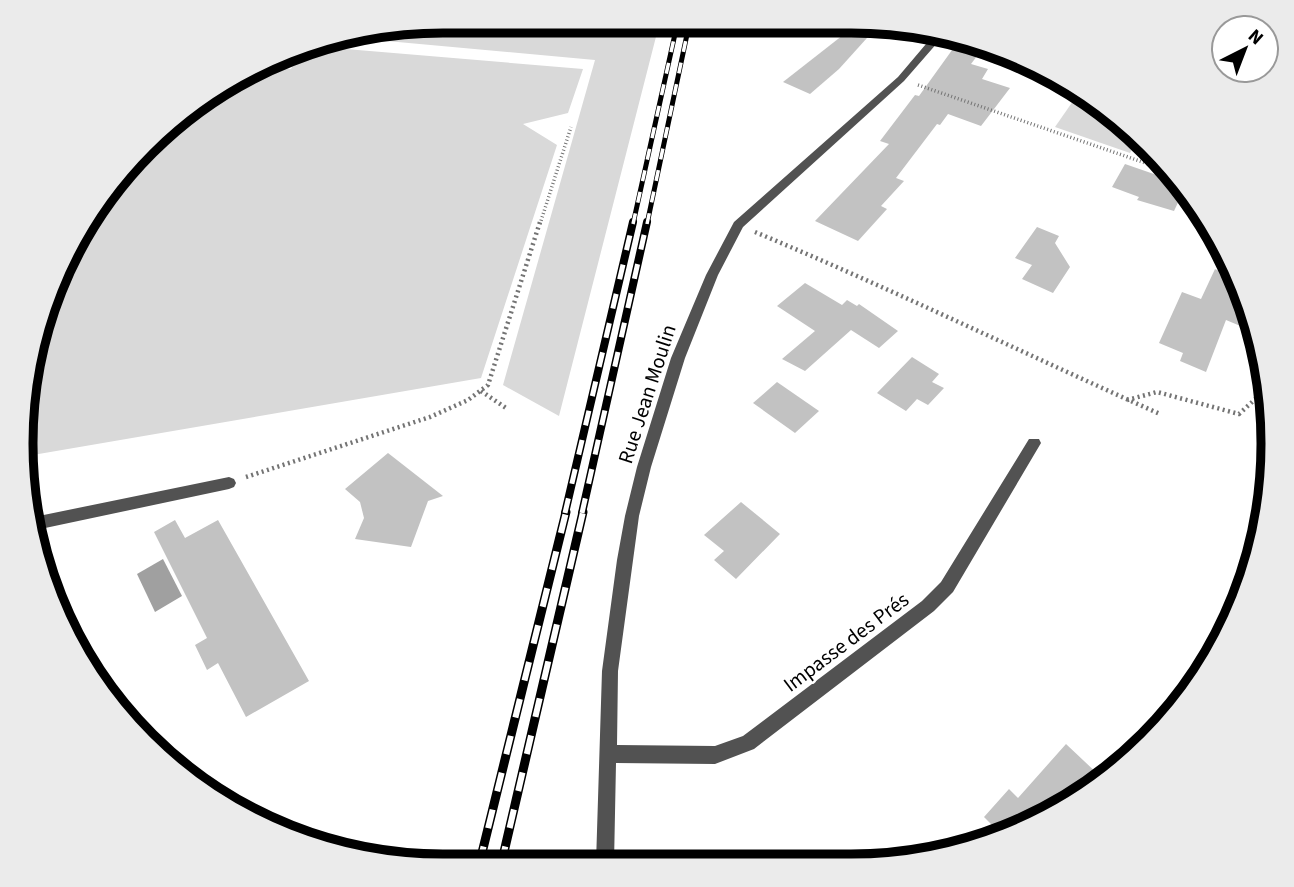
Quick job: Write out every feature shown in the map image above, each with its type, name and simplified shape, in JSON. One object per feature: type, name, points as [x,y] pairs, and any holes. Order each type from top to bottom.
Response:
[{"type":"street","name":"Rue Jean Moulin","points":[[605,854],[610,671],[632,516],[678,358],[712,275],[738,225],[901,79],[933,41]]},
{"type":"street","name":"Impasse des Prés","points":[[607,754],[715,755],[748,743],[928,606],[947,587],[1034,443]]},
{"type":"street","points":[[41,523],[229,483]]},
{"type":"path","points":[[901,79],[1152,165]]},
{"type":"path","points":[[229,483],[430,417],[481,391],[488,384],[571,127]]},
{"type":"path","points":[[738,225],[834,265],[1003,345],[1160,414]]},
{"type":"path","points":[[481,391],[506,408]]},
{"type":"path","points":[[1127,400],[1157,392],[1239,414],[1258,397]]},
{"type":"shaded area","points":[[444,33],[657,33],[559,416],[503,385],[595,60],[372,40]]},
{"type":"shaded area","points":[[334,48],[583,69],[568,113],[523,124],[557,145],[481,378],[33,455],[37,390],[47,337],[64,287],[102,216],[153,153],[194,118],[234,91],[243,90],[248,83],[278,68],[291,69],[295,61]]},
{"type":"shaded area","points":[[1074,100],[1134,146],[1130,153],[1055,127]]},
{"type":"shaded area","points":[[163,559],[182,596],[155,612],[137,574]]},
{"type":"building","points":[[846,33],[871,34],[839,69],[810,94],[783,82]]},
{"type":"building","points":[[955,46],[979,54],[971,64],[988,69],[982,79],[1010,88],[981,126],[948,114],[940,125],[937,124],[896,178],[904,181],[881,206],[887,209],[858,241],[815,221],[889,144],[880,141],[915,95],[919,96]]},
{"type":"building","points":[[1125,164],[1162,177],[1180,199],[1174,211],[1137,200],[1139,197],[1112,187]]},
{"type":"building","points":[[1037,227],[1059,236],[1055,243],[1070,267],[1053,293],[1022,279],[1032,265],[1015,258]]},
{"type":"building","points":[[1215,269],[1223,273],[1244,327],[1226,320],[1206,372],[1180,361],[1183,353],[1159,343],[1182,292],[1201,299]]},
{"type":"building","points":[[805,283],[842,305],[847,300],[857,306],[859,304],[898,331],[879,348],[851,330],[805,371],[782,359],[815,331],[777,306]]},
{"type":"building","points":[[912,357],[939,374],[932,382],[944,388],[928,405],[917,399],[906,411],[877,393]]},
{"type":"building","points":[[777,382],[819,411],[795,433],[753,403]]},
{"type":"building","points":[[388,453],[443,496],[428,501],[411,547],[355,539],[364,518],[360,502],[345,489]]},
{"type":"building","points":[[741,502],[780,534],[736,579],[714,560],[724,551],[704,535]]},
{"type":"building","points":[[175,520],[185,538],[218,520],[309,681],[246,717],[218,663],[207,670],[195,645],[207,638],[154,532]]},
{"type":"building","points":[[1066,744],[1096,772],[1056,799],[1007,823],[994,828],[984,817],[1009,789],[1018,798]]},
{"type":"railway","points":[[633,224],[675,33]]},
{"type":"railway","points":[[647,224],[687,33]]},
{"type":"railway","points":[[565,513],[633,222]]},
{"type":"railway","points":[[582,513],[647,222]]},
{"type":"railway","points":[[482,854],[566,512]]},
{"type":"railway","points":[[504,854],[583,512]]}]
